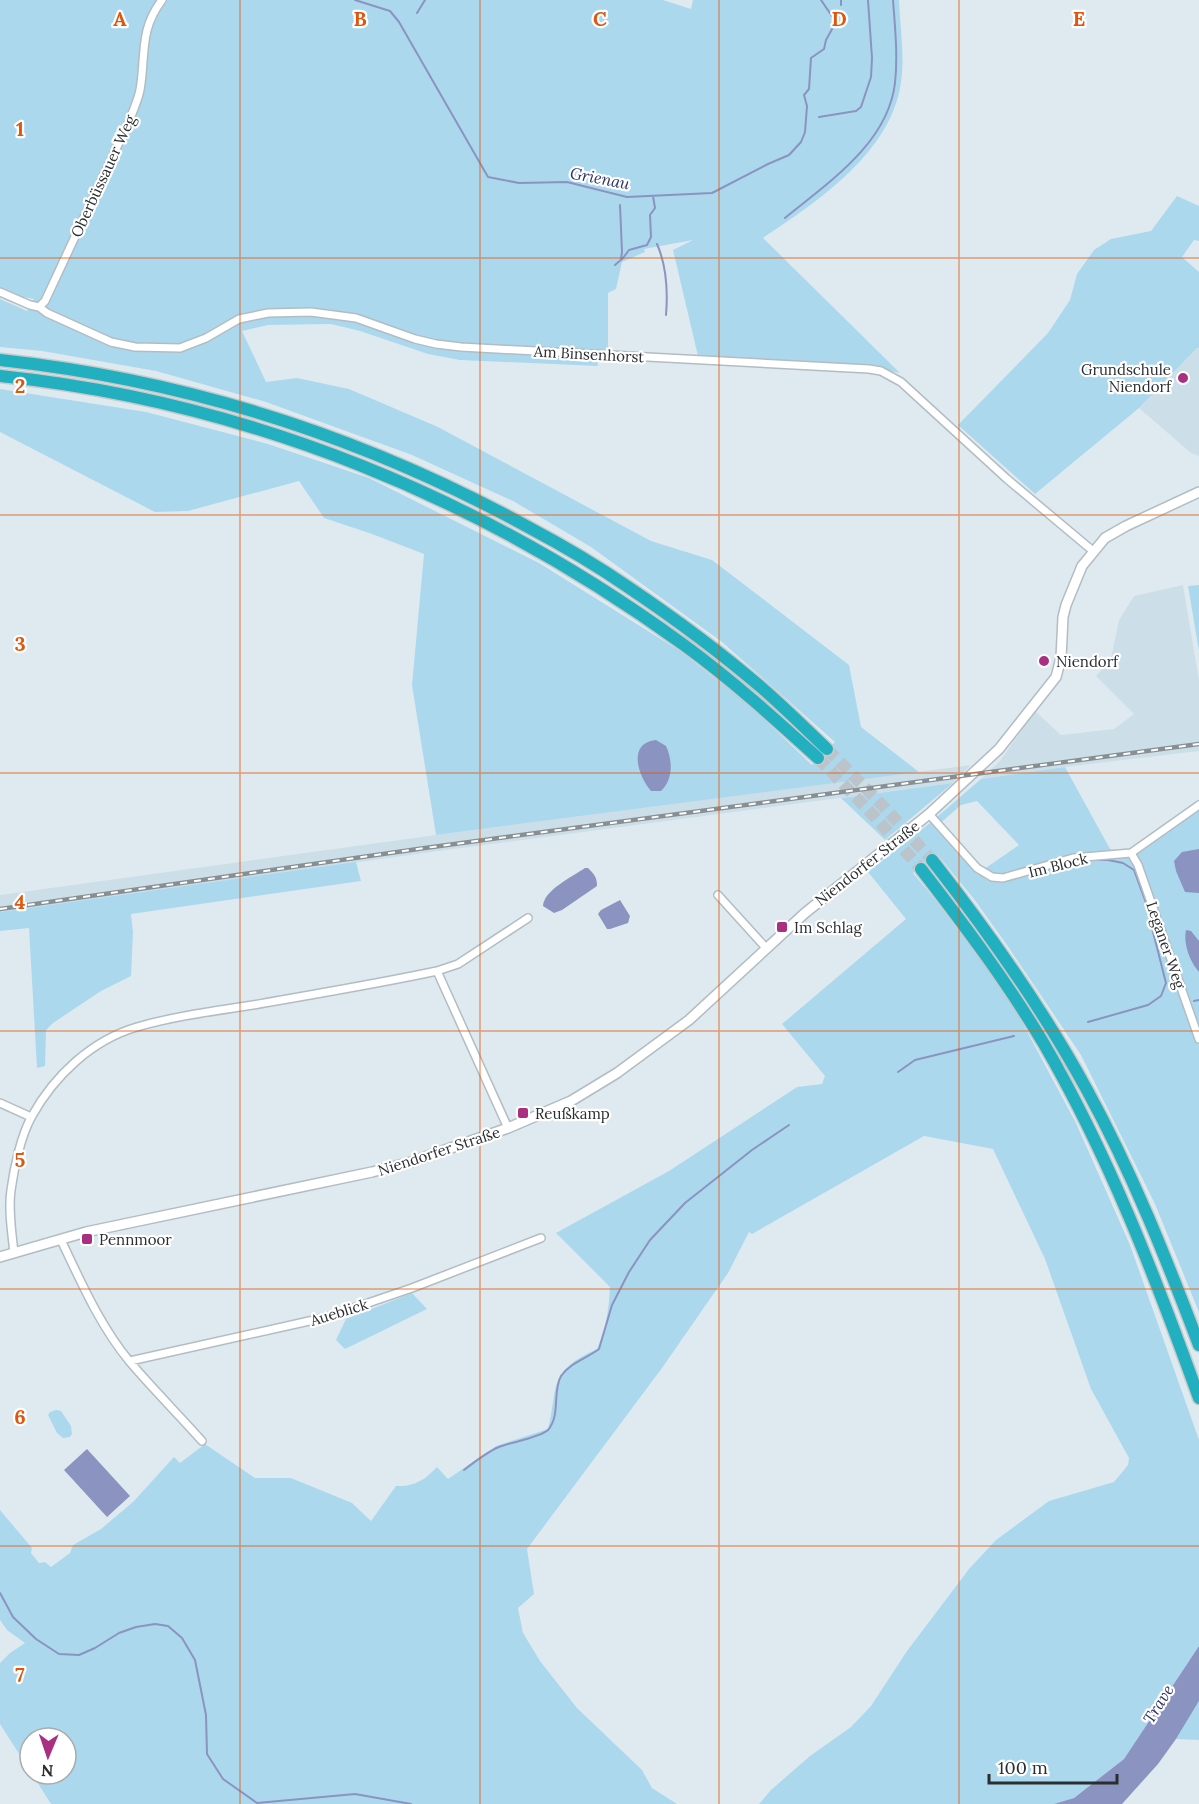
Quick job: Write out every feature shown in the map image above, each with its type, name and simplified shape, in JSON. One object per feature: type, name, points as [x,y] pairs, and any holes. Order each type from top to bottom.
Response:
[{"type":"highway","points":[[0,360],[142,382],[231,405],[299,425],[446,484],[564,546],[627,586],[762,688],[828,749]]},
{"type":"highway","points":[[0,376],[139,398],[236,422],[345,459],[438,499],[517,538],[616,598],[686,646],[754,700],[818,759]]},
{"type":"highway","points":[[932,860],[1017,975],[1061,1043],[1088,1091],[1140,1200],[1199,1345]]},
{"type":"highway","points":[[921,869],[1005,982],[1074,1099],[1126,1206],[1159,1286],[1199,1398]]},
{"type":"main road","name":"Niendorfer Straße","points":[[0,1257],[86,1232],[411,1162],[508,1128],[571,1101],[617,1073],[689,1020],[805,913],[929,814],[999,749],[1056,677],[1061,658],[1063,617],[1066,605],[1082,566],[1093,551],[1105,538],[1126,526],[1199,492]]},
{"type":"street","name":"Oberbüssauer Weg","points":[[39,307],[45,301],[129,121],[140,92],[146,30],[153,12],[162,0]]},
{"type":"street","points":[[0,292],[39,307]]},
{"type":"street","name":"Am Binsenhorst","points":[[39,307],[47,313],[111,342],[135,347],[180,348],[239,319],[285,312],[311,312],[356,318],[415,339],[461,347],[881,371],[901,382],[1006,479],[1093,551]]},
{"type":"street","points":[[1131,854],[1199,805]]},
{"type":"street","name":"Im Block","points":[[929,814],[977,868],[992,877],[1013,877],[1073,858],[1131,854]]},
{"type":"street","name":"Leganer Weg","points":[[1131,854],[1138,865],[1199,1038]]},
{"type":"street","points":[[718,894],[766,948]]},
{"type":"street","points":[[14,1253],[10,1192],[17,1157],[31,1117],[62,1072],[93,1049],[115,1035],[137,1027],[437,971],[458,964],[528,918]]},
{"type":"street","points":[[437,971],[508,1128]]},
{"type":"street","points":[[0,1103],[31,1117]]},
{"type":"street","name":"Aueblick","points":[[129,1361],[327,1317],[412,1288],[541,1238]]},
{"type":"street","points":[[62,1240],[95,1309],[129,1361],[202,1441]]},
{"type":"shaded area","points":[[0,0],[158,0],[160,3],[162,0],[663,0],[691,9],[693,0],[899,0],[901,82],[895,107],[883,131],[868,153],[849,173],[806,208],[763,238],[900,373],[872,367],[698,356],[673,250],[693,240],[644,249],[645,252],[622,262],[616,289],[608,293],[608,352],[596,352],[598,366],[460,360],[428,354],[360,331],[331,324],[268,325],[242,331],[266,382],[297,378],[349,389],[438,427],[651,541],[712,560],[849,665],[861,727],[919,772],[436,835],[412,685],[424,554],[324,518],[299,481],[188,511],[155,512],[0,432],[0,389],[146,412],[268,444],[369,478],[539,563],[680,651],[749,705],[812,765],[835,742],[722,642],[591,547],[513,501],[412,455],[266,402],[156,371],[42,351],[0,347],[0,299],[27,311],[34,299],[0,287]]},
{"type":"shaded area","points":[[1177,196],[1199,206],[1199,241],[1194,240],[1182,257],[1199,272],[1199,348],[1139,408],[1035,494],[958,425],[1048,333],[1070,300],[1077,274],[1094,250],[1111,239],[1151,231]]},
{"type":"shaded area","name":"Grundschule Niendorf","points":[[1199,348],[1199,456],[1191,453],[1139,408]]},
{"type":"shaded area","points":[[1183,585],[1199,680],[1199,751],[981,779],[1000,761],[1035,711],[1061,735],[1114,729],[1134,714],[1096,676],[1111,658],[1119,620],[1134,596]]},
{"type":"shaded area","points":[[1199,585],[1199,651],[1188,586]]},
{"type":"shaded area","points":[[656,740],[666,746],[671,770],[665,787],[661,791],[651,791],[639,769],[638,754],[647,742]]},
{"type":"shaded area","points":[[971,765],[953,783],[0,912],[0,895]]},
{"type":"shaded area","points":[[1065,767],[1110,849],[1122,852],[1145,849],[1199,809],[1199,1312],[1155,1204],[1081,1055],[974,899],[937,854],[913,873],[1008,996],[1076,1123],[1130,1245],[1199,1440],[1199,1646],[1124,1759],[1074,1798],[1054,1804],[759,1804],[771,1790],[810,1756],[851,1727],[871,1706],[907,1651],[969,1569],[996,1540],[1049,1501],[1114,1482],[1128,1465],[1129,1458],[1091,1389],[1045,1259],[993,1149],[924,1136],[752,1234],[749,1232],[728,1273],[662,1368],[527,1549],[534,1594],[518,1608],[523,1633],[540,1661],[577,1708],[642,1770],[652,1788],[677,1804],[51,1804],[40,1786],[78,1786],[78,1726],[18,1726],[18,1752],[0,1724],[0,1663],[25,1643],[7,1630],[0,1620],[0,1510],[32,1548],[31,1553],[39,1563],[45,1562],[51,1567],[70,1553],[73,1545],[101,1529],[133,1502],[174,1457],[180,1463],[205,1444],[255,1478],[291,1478],[352,1503],[371,1521],[396,1486],[419,1482],[437,1467],[448,1479],[496,1446],[548,1429],[559,1378],[574,1361],[597,1349],[603,1334],[610,1287],[556,1233],[669,1171],[797,1087],[822,1084],[825,1076],[782,1024],[906,919],[868,872],[981,779]],"holes":[[[977,801],[1019,845],[977,874],[935,828],[961,805]]]},
{"type":"shaded area","points":[[953,783],[885,840],[841,798]]},
{"type":"shaded area","points":[[1199,849],[1199,893],[1185,892],[1174,861],[1182,852]]},
{"type":"shaded area","points":[[356,862],[361,881],[131,914],[133,932],[131,976],[101,991],[53,1023],[46,1030],[45,1066],[37,1068],[29,928],[0,931],[0,912]]},
{"type":"shaded area","points":[[585,868],[593,874],[597,886],[554,913],[543,906],[553,889]]},
{"type":"shaded area","points":[[620,900],[630,916],[628,923],[607,929],[598,914]]},
{"type":"shaded area","points":[[1186,930],[1191,931],[1199,941],[1199,972],[1188,952]]},
{"type":"shaded area","points":[[412,1293],[427,1309],[345,1349],[336,1340],[346,1319]]},
{"type":"shaded area","points":[[56,1410],[61,1411],[71,1426],[70,1437],[63,1438],[57,1433],[48,1415]]},
{"type":"shaded area","points":[[87,1449],[130,1496],[107,1517],[64,1470]]},
{"type":"shaded area","points":[[1199,1646],[1199,1701],[1158,1764],[1122,1804],[1054,1804],[1074,1798],[1124,1759]]},
{"type":"shaded area","points":[[1199,1701],[1199,1740],[1176,1739]]},
{"type":"waterway","name":"Grienau","points":[[355,0],[390,11],[399,22],[488,177],[519,183],[567,182],[627,197],[712,193],[789,155],[801,142],[805,132],[807,106],[804,95],[809,89],[811,58],[824,49],[826,40],[836,22],[821,0]]},
{"type":"waterway","points":[[417,13],[425,0]]},
{"type":"waterway","points":[[841,0],[841,5]]},
{"type":"waterway","points":[[819,117],[856,111],[861,107],[871,77],[868,0]]},
{"type":"waterway","points":[[785,218],[854,160],[869,143],[881,124],[890,105],[896,73],[893,0]]},
{"type":"waterway","points":[[615,265],[629,250],[647,245],[651,237],[650,215],[655,208],[653,196]]},
{"type":"waterway","points":[[620,205],[621,259]]},
{"type":"waterway","points":[[657,244],[666,279],[666,315]]},
{"type":"waterway","points":[[1088,1022],[1148,1005],[1161,996],[1166,983],[1149,911],[1134,870],[1123,863],[1092,860]]},
{"type":"waterway","points":[[1194,1001],[1199,1000]]},
{"type":"waterway","points":[[898,1072],[915,1060],[1014,1036]]},
{"type":"waterway","points":[[464,1470],[495,1449],[548,1430],[554,1417],[558,1382],[561,1376],[574,1364],[599,1349],[612,1305],[629,1272],[650,1240],[685,1203],[752,1150],[789,1125]]},
{"type":"waterway","points":[[0,1593],[13,1617],[36,1639],[59,1654],[79,1655],[119,1633],[136,1627],[155,1624],[168,1626],[182,1638],[195,1660],[206,1715],[207,1754],[223,1779],[257,1803],[355,1794],[411,1804]]},
{"type":"tunnel","points":[[827,749],[932,860]]},
{"type":"tunnel","points":[[818,758],[921,869]]},
{"type":"railway","points":[[0,909],[425,848],[1199,744]]},
{"type":"place","name":"Grundschule Niendorf","points":[[1183,378]]},
{"type":"place","name":"Niendorf","points":[[1044,661]]},
{"type":"place","name":"Im Schlag","points":[[782,927]]},
{"type":"place","name":"Reußkamp","points":[[523,1113]]},
{"type":"place","name":"Pennmoor","points":[[87,1239]]},
{"type":"water label","name":"Trave","points":[[1158,1704]]}]
